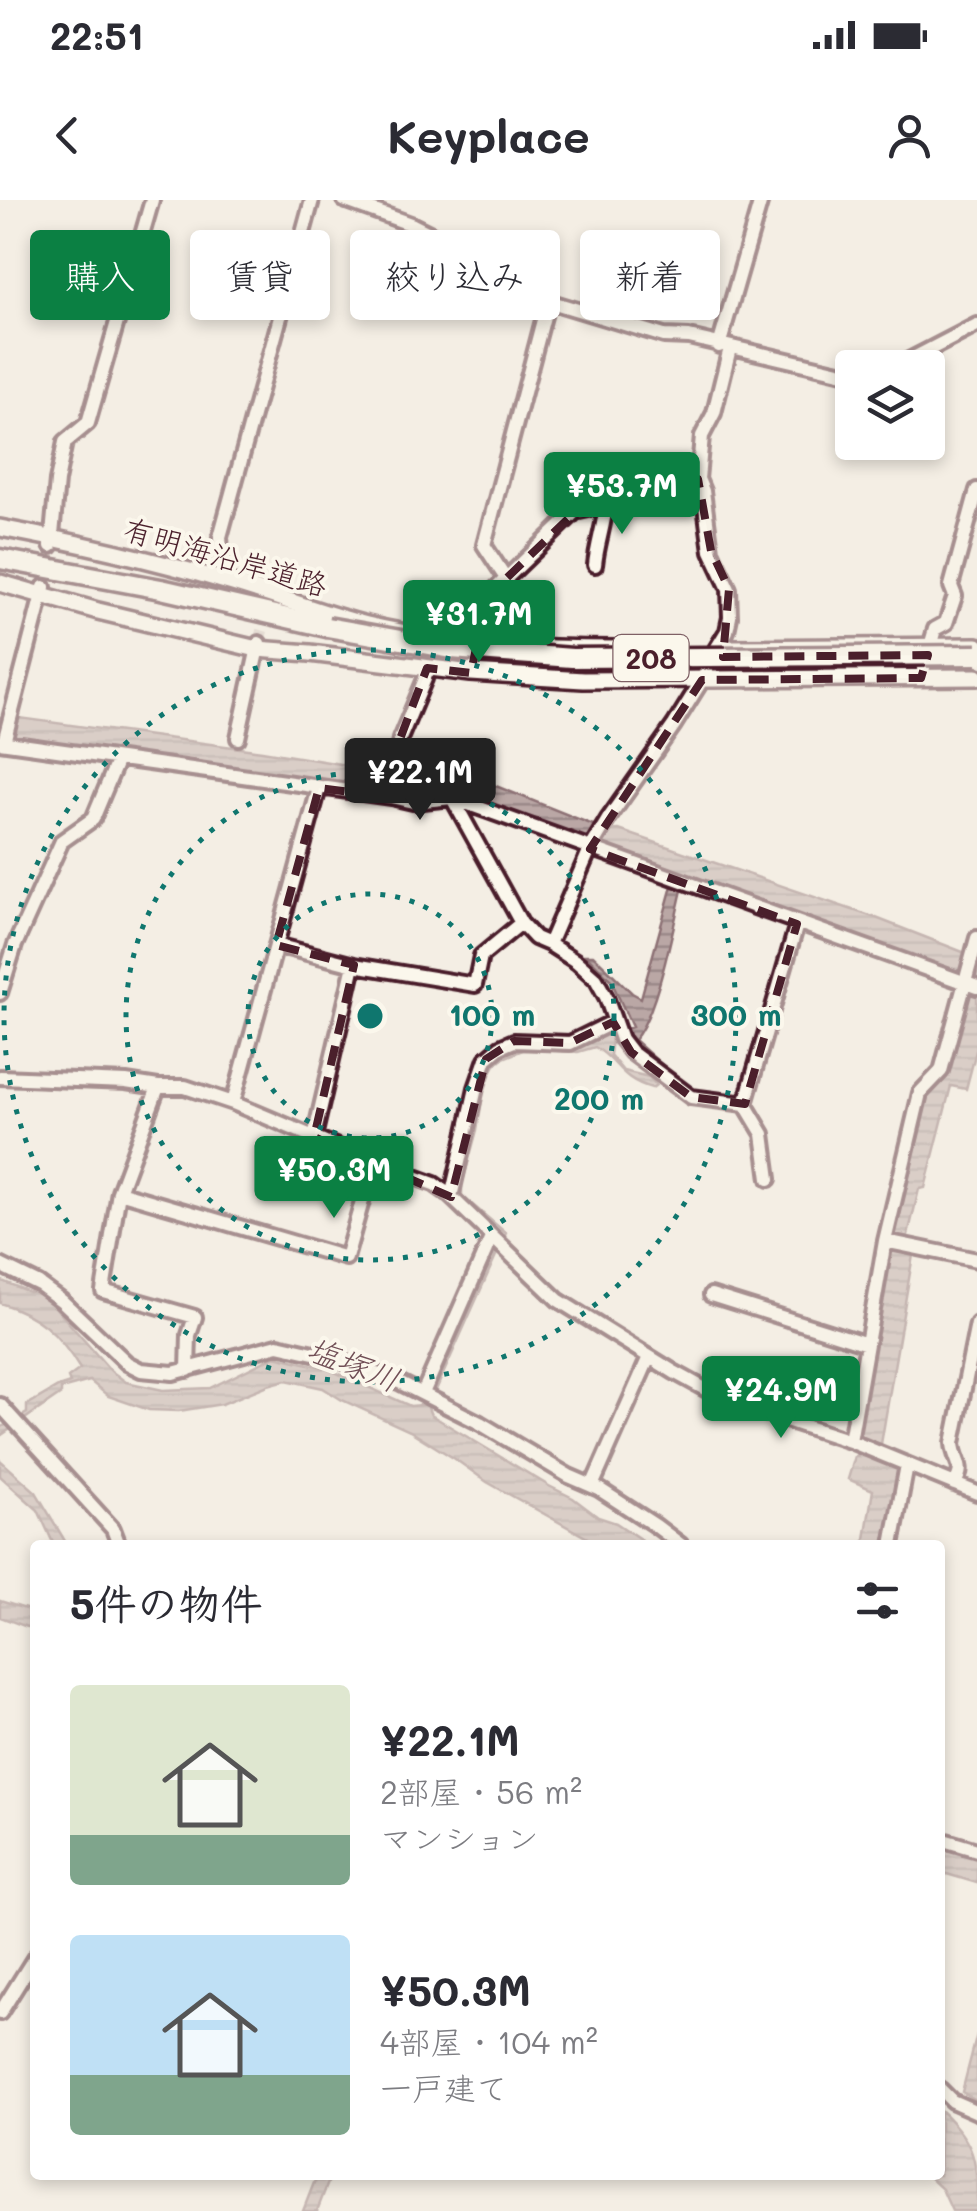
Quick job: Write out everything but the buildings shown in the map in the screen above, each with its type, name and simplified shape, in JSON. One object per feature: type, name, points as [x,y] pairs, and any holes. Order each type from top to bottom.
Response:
[{"type":"highway","name":"208","points":[[0,559],[452,649],[572,658],[977,655]]},
{"type":"main road","name":"有明海沿岸道路","points":[[0,528],[222,580],[270,600],[366,625],[480,642],[586,649],[977,646]]},
{"type":"main road","points":[[0,583],[258,646],[471,673],[583,680],[977,677]]},
{"type":"street","points":[[52,542],[65,442],[88,423],[152,200]]},
{"type":"street","points":[[222,580],[220,536],[312,200]]},
{"type":"street","points":[[345,200],[422,230]]},
{"type":"street","points":[[549,944],[590,849],[658,750],[728,632],[729,589],[711,551],[698,479],[702,436],[714,413],[725,347],[760,200]]},
{"type":"street","points":[[560,305],[664,336],[689,337],[835,371]]},
{"type":"street","points":[[507,580],[484,545],[543,320]]},
{"type":"street","points":[[929,350],[977,325]]},
{"type":"street","points":[[595,565],[606,505],[618,471],[624,466],[662,476],[698,479]]},
{"type":"street","points":[[921,678],[936,629],[946,623],[955,596],[952,586],[977,490]]},
{"type":"street","points":[[471,673],[486,598],[575,512],[606,505]]},
{"type":"street","points":[[42,591],[2,742],[413,802],[452,798],[971,985]]},
{"type":"street","points":[[238,738],[258,646]]},
{"type":"street","points":[[792,647],[794,679]]},
{"type":"street","points":[[391,797],[400,740],[426,668]]},
{"type":"street","points":[[0,993],[15,945],[62,841],[93,819],[118,759]]},
{"type":"street","points":[[233,1102],[318,788]]},
{"type":"street","points":[[452,798],[520,923],[596,978],[621,1040],[631,1052],[692,1097],[745,1104]]},
{"type":"street","points":[[276,946],[475,985],[481,956],[520,923]]},
{"type":"street","points":[[769,1179],[763,1134],[745,1104],[797,924]]},
{"type":"street","points":[[854,1443],[867,1344],[920,1093],[940,1070],[971,985],[977,938]]},
{"type":"street","points":[[314,1136],[354,964]]},
{"type":"street","points":[[451,1197],[486,1059],[500,1046],[514,1041],[570,1043],[614,1022]]},
{"type":"street","points":[[0,1077],[186,1088],[233,1102],[434,1184],[558,1300],[648,1357],[725,1400],[854,1443],[977,1493]]},
{"type":"street","points":[[158,1087],[120,1192],[103,1291],[195,1316],[189,1335],[188,1370]]},
{"type":"street","points":[[120,1192],[346,1258],[373,1162]]},
{"type":"street","points":[[423,1393],[492,1238]]},
{"type":"street","points":[[889,1242],[977,1260]]},
{"type":"street","points":[[0,1265],[39,1284],[62,1301],[127,1363],[141,1370],[172,1374],[278,1345],[331,1357],[423,1393],[480,1423],[592,1486],[674,1540]]},
{"type":"street","points":[[711,1296],[867,1344]]},
{"type":"street","points":[[954,1484],[960,1468],[953,1443],[977,1324]]},
{"type":"street","points":[[592,1486],[648,1357]]},
{"type":"street","points":[[0,1404],[113,1530],[117,1540]]},
{"type":"street","points":[[893,1540],[908,1464]]},
{"type":"street","points":[[945,1841],[977,1850]]},
{"type":"street","points":[[0,2013],[30,1965]]},
{"type":"street","points":[[945,2095],[977,2112]]},
{"type":"highlighted area","points":[[624,466],[698,479],[711,551],[729,589],[723,657],[928,655],[921,678],[702,680],[590,849],[797,924],[745,1104],[691,1097],[631,1052],[613,1022],[570,1043],[514,1041],[486,1059],[451,1197],[314,1137],[354,965],[276,945],[319,788],[391,797],[400,739],[427,668],[471,673],[486,598],[575,512],[606,505]]},
{"type":"shaded area","points":[[0,716],[2,722],[16,725],[20,718],[413,776],[481,780],[608,831],[619,830],[876,918],[977,959],[977,981],[974,968],[963,975],[685,878],[657,991],[634,1040],[688,1088],[638,1053],[624,1033],[612,1038],[610,1055],[623,1071],[649,1077],[656,1085],[652,1088],[626,1075],[595,1047],[578,1052],[525,1049],[495,1065],[486,1081],[462,1196],[506,1233],[428,1408],[431,1415],[642,1540],[591,1540],[487,1482],[410,1431],[323,1388],[286,1380],[222,1404],[179,1411],[149,1410],[108,1396],[90,1381],[61,1389],[61,1394],[0,1436],[0,1428],[27,1413],[27,1405],[70,1383],[68,1378],[80,1369],[47,1327],[0,1303],[0,1280],[29,1292],[40,1290],[111,1371],[126,1382],[163,1390],[210,1388],[275,1356],[326,1368],[410,1406],[422,1405],[498,1238],[456,1195],[481,1084],[490,1064],[498,1055],[522,1046],[574,1048],[598,1034],[632,1027],[611,980],[586,955],[593,955],[641,998],[672,886],[677,887],[680,876],[599,846],[600,840],[588,836],[583,840],[451,792],[382,792],[13,737],[13,728],[3,726],[0,730]]},
{"type":"shaded area","points":[[977,993],[977,1047],[966,1089],[951,1086],[925,1188],[919,1189],[904,1252],[913,1255],[881,1444],[875,1444],[871,1457],[901,1472],[889,1540],[865,1540],[873,1490],[848,1479],[855,1456],[861,1455],[866,1441],[861,1435],[860,1421],[890,1251],[898,1251],[900,1239],[895,1235],[929,1092],[965,999]]},
{"type":"shaded area","points":[[0,1460],[36,1492],[64,1540],[52,1540],[38,1510],[0,1476]]},
{"type":"shaded area","points":[[0,1601],[30,1610],[30,1628],[0,1617]]},
{"type":"shaded area","points":[[945,1848],[977,1856],[977,1883],[945,1873]]},
{"type":"shaded area","points":[[977,2034],[977,2101],[962,2092]]},
{"type":"shaded area","points":[[945,2115],[961,2133],[972,2155],[977,2211],[952,2211],[942,2189],[932,2180],[945,2180]]},
{"type":"shaded area","points":[[315,2180],[329,2180],[317,2211],[303,2211]]},
{"type":"tunnel","points":[[259,642],[269,605]]},
{"type":"water label","name":"塩塚川","points":[[354,1363]]}]
